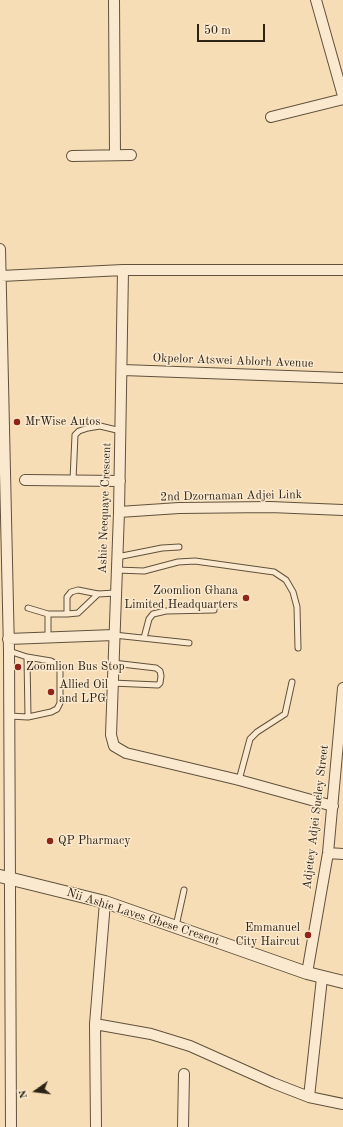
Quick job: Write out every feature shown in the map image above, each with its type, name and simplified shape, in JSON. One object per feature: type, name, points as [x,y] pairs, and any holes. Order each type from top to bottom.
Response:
[{"type":"street","points":[[114,0],[115,155]]},
{"type":"street","points":[[271,117],[343,98],[316,0]]},
{"type":"street","points":[[72,156],[131,155]]},
{"type":"street","points":[[0,249],[9,651],[5,876],[11,1127]]},
{"type":"street","points":[[1,276],[123,270],[343,270]]},
{"type":"street","name":"Ashie Neequaye Crescent","points":[[123,270],[123,370],[111,735],[114,746],[126,753],[238,780]]},
{"type":"street","name":"Okpelor Atswei Ablorh Avenue","points":[[123,370],[343,378]]},
{"type":"street","points":[[25,480],[120,481]]},
{"type":"street","name":"2nd Dzornaman Adjei Link","points":[[119,512],[180,508],[270,507],[343,510]]},
{"type":"street","points":[[8,639],[114,635]]},
{"type":"street","name":"Adjetey Adjei Sueley Street","points":[[307,973],[328,853],[343,688]]},
{"type":"street","points":[[238,780],[333,806]]},
{"type":"street","points":[[328,853],[343,854]]},
{"type":"street","name":"Nii Ashie Laves Gbese Cresent","points":[[5,876],[105,902],[307,973],[322,978],[343,982]]},
{"type":"street","points":[[96,1127],[95,1024],[105,902]]},
{"type":"street","points":[[310,1097],[322,978]]},
{"type":"street","points":[[95,1024],[150,1034],[190,1046],[273,1083],[310,1097],[343,1104]]},
{"type":"street","points":[[183,1127],[184,1074]]},
{"type":"lane","points":[[74,480],[75,435],[79,431],[100,426],[121,431]]},
{"type":"lane","points":[[117,557],[162,548],[179,547]]},
{"type":"lane","points":[[116,570],[144,571],[178,562],[195,561],[274,572],[286,580],[293,592],[297,607],[298,648]]},
{"type":"lane","points":[[66,614],[66,597],[71,592],[78,590],[98,594],[115,593]]},
{"type":"lane","points":[[28,608],[48,614],[78,613],[98,594]]},
{"type":"lane","points":[[144,638],[149,619],[153,614],[166,611],[214,610]]},
{"type":"lane","points":[[48,614],[48,637]]},
{"type":"lane","points":[[114,635],[189,643]]},
{"type":"lane","points":[[9,651],[28,657],[51,661],[57,665],[60,671],[60,703],[57,709],[51,712],[28,717],[9,716]]},
{"type":"lane","points":[[28,657],[28,717]]},
{"type":"lane","points":[[112,683],[158,686],[161,676],[160,671],[156,668],[113,663]]},
{"type":"lane","points":[[238,780],[250,739],[257,732],[285,714],[292,682]]},
{"type":"lane","points":[[176,926],[184,890]]},
{"type":"place","name":"MrWise Autos","points":[[17,422]]},
{"type":"place","name":"Zoomlion Ghana Limited Headquarters","points":[[246,598]]},
{"type":"place","name":"Zoomlion Bus Stop","points":[[18,667]]},
{"type":"place","name":"Allied Oil and LPG","points":[[51,692]]},
{"type":"place","name":"QP Pharmacy","points":[[50,841]]},
{"type":"place","name":"Emmanuel City Haircut","points":[[308,935]]}]
